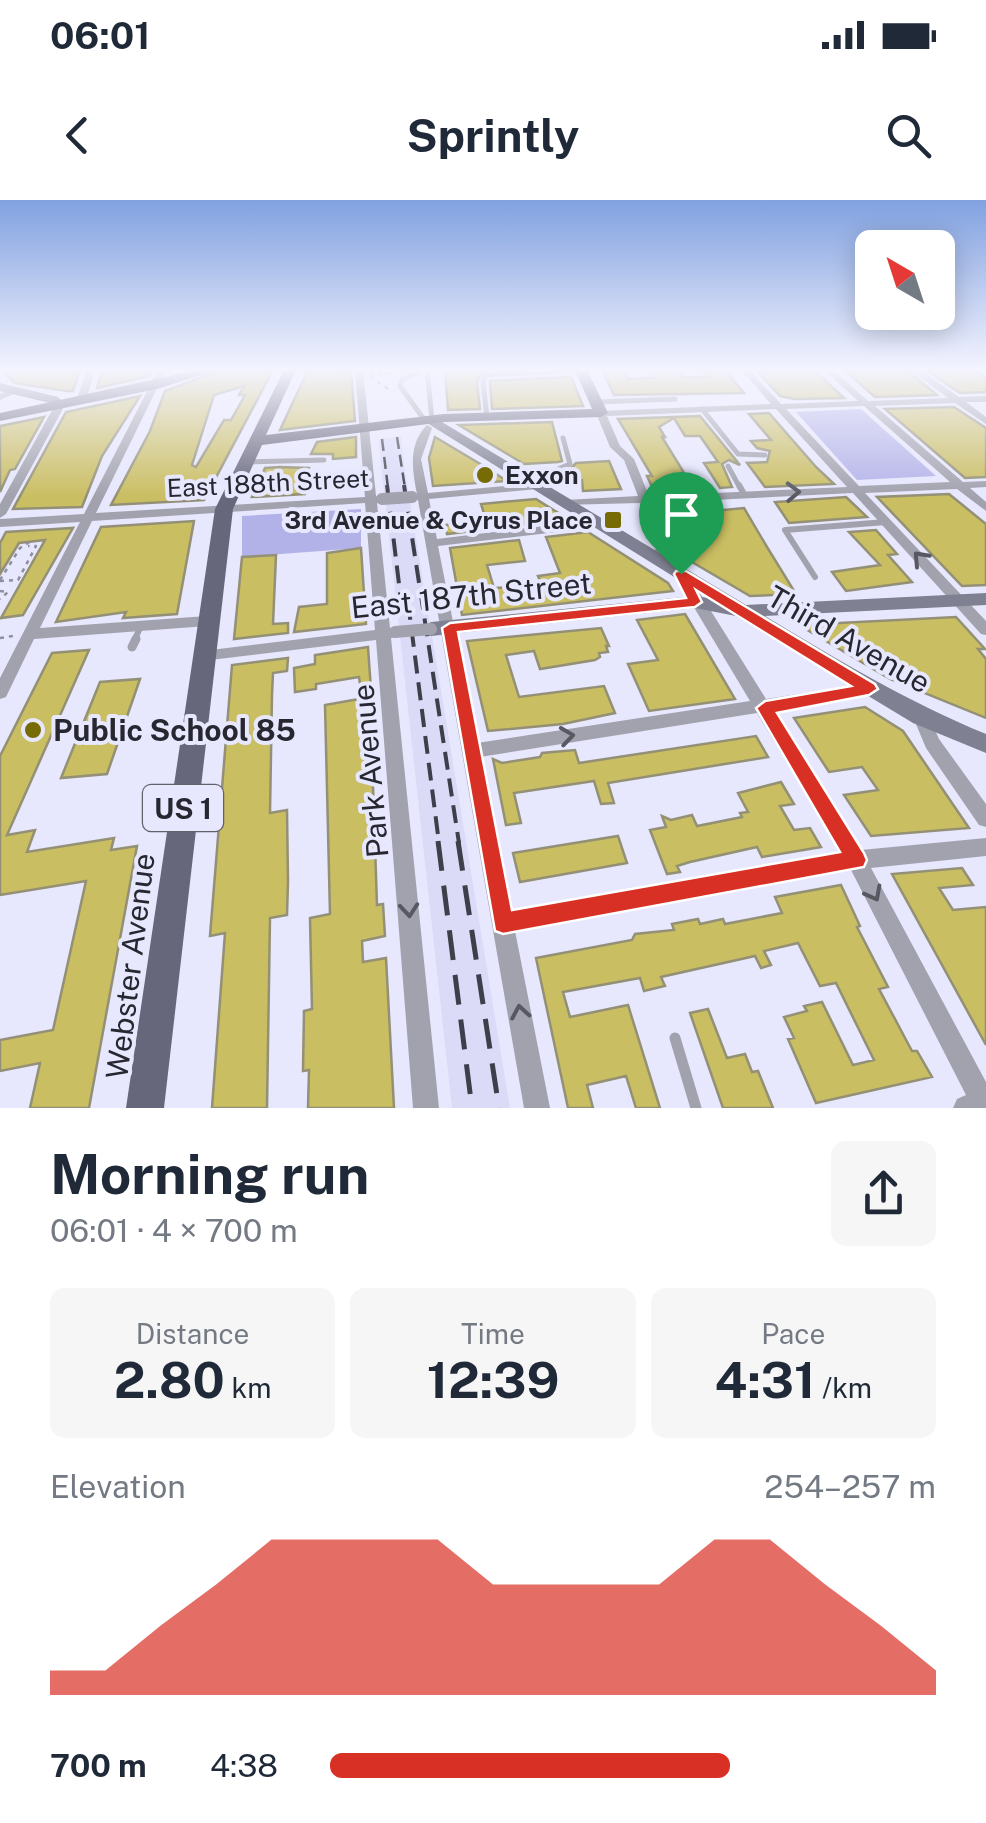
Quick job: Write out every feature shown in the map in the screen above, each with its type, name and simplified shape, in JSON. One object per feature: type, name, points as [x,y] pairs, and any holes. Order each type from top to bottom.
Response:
[{"type":"main road","name":"Webster Avenue","points":[[146,1108],[224,508],[270,412]]},
{"type":"main road","points":[[257,441],[525,412]]},
{"type":"main road","name":"Third Avenue","points":[[429,425],[538,486],[869,689],[921,717],[986,744]]},
{"type":"main road","name":"East 187th Street","points":[[440,628],[695,602],[742,611],[986,599]]},
{"type":"street","points":[[0,514],[56,412]]},
{"type":"street","points":[[0,693],[24,635],[92,516],[143,412]]},
{"type":"street","name":"Park Avenue","points":[[365,412],[370,474],[378,499],[390,633],[426,1108]]},
{"type":"street","points":[[601,412],[615,447],[629,459],[664,548],[653,556]]},
{"type":"street","points":[[786,412],[986,630]]},
{"type":"street","points":[[877,412],[986,508]]},
{"type":"street","points":[[429,425],[416,459],[418,497],[432,543],[440,628],[470,751],[538,1108]]},
{"type":"street","points":[[566,503],[986,484]]},
{"type":"street","name":"East 188th Street","points":[[0,523],[538,486]]},
{"type":"street","points":[[432,543],[600,524]]},
{"type":"street","points":[[681,574],[856,860],[980,1106]]},
{"type":"street","points":[[24,635],[207,621]]},
{"type":"street","name":"East 187th Street","points":[[202,656],[440,628]]},
{"type":"street","points":[[470,751],[869,689]]},
{"type":"street","points":[[921,717],[932,744],[986,819]]},
{"type":"street","points":[[503,923],[856,860],[986,847]]},
{"type":"lane","name":"Third Avenue","points":[[420,412],[429,425]]},
{"type":"lane","points":[[429,412],[429,425]]},
{"type":"lane","points":[[705,412],[738,454],[765,455]]},
{"type":"lane","points":[[538,486],[552,482],[558,469],[570,464],[563,438]]},
{"type":"lane","points":[[247,462],[324,460]]},
{"type":"lane","points":[[346,466],[346,476]]},
{"type":"lane","points":[[728,466],[744,494]]},
{"type":"lane","points":[[319,478],[370,474]]},
{"type":"lane","points":[[815,578],[785,530],[886,522]]},
{"type":"lane","points":[[132,647],[140,628]]},
{"type":"lane","points":[[675,1038],[696,1108]]},
{"type":"path","points":[[36,546],[18,580],[0,580],[20,548],[36,546]]},
{"type":"path","points":[[0,599],[8,592],[2,590],[8,582]]},
{"type":"path","points":[[0,638],[24,635]]},
{"type":"shaded area","points":[[796,412],[865,412],[936,476],[857,480]]},
{"type":"shaded area","points":[[401,437],[510,1108],[452,1108],[379,445],[379,439]]},
{"type":"shaded area","points":[[361,509],[361,548],[242,557],[242,516]]},
{"type":"building","points":[[66,412],[130,412],[102,456],[82,507],[13,509]]},
{"type":"building","points":[[157,412],[209,412],[192,465],[196,467],[224,420],[231,420],[235,412],[251,412],[204,500],[111,505]]},
{"type":"building","points":[[288,412],[354,412],[355,421],[280,430]]},
{"type":"building","points":[[889,412],[962,412],[986,428],[986,477],[965,478]]},
{"type":"building","points":[[769,413],[834,484],[765,487],[747,463],[767,462],[770,451],[757,448],[751,441],[771,440],[749,414]]},
{"type":"building","points":[[700,416],[740,465],[729,460],[722,464],[732,487],[720,488],[704,463],[718,462],[700,436],[685,436],[674,418],[659,427],[694,489],[654,491],[647,476],[652,476],[618,419]]},
{"type":"building","points":[[44,417],[15,469],[10,470],[0,492],[0,426]]},
{"type":"building","points":[[552,422],[562,461],[524,464],[459,425]]},
{"type":"building","points":[[356,437],[356,457],[333,459],[333,454],[311,454],[317,442]]},
{"type":"building","points":[[435,437],[507,481],[433,486],[429,458]]},
{"type":"building","points":[[609,461],[621,489],[583,491],[582,480],[571,480],[568,471],[576,463]]},
{"type":"building","points":[[265,468],[309,468],[305,494],[252,497]]},
{"type":"building","points":[[949,494],[986,524],[986,585],[962,586],[877,497]]},
{"type":"building","points":[[846,497],[867,517],[789,523],[775,502]]},
{"type":"building","points":[[536,499],[568,519],[447,534],[445,525],[487,523],[481,504]]},
{"type":"building","points":[[744,508],[796,594],[750,596],[680,555],[693,554],[672,515]]},
{"type":"building","points":[[194,521],[177,614],[123,618],[126,612],[56,622],[101,527]]},
{"type":"building","points":[[73,528],[23,615],[1,618],[45,540],[19,543],[0,574],[0,543],[6,532]]},
{"type":"building","points":[[876,530],[897,554],[888,555],[912,582],[846,591],[832,572],[880,565],[849,532]]},
{"type":"building","points":[[588,532],[668,583],[673,591],[462,615],[450,548],[519,540],[525,561],[487,565],[494,588],[542,586],[538,576],[560,573],[546,537]]},
{"type":"building","points":[[361,548],[366,624],[294,632],[299,607],[327,604],[327,553]]},
{"type":"building","points":[[276,555],[273,624],[288,623],[288,633],[234,639],[242,557]]},
{"type":"building","points":[[685,614],[735,699],[649,711],[628,664],[658,660],[637,620]]},
{"type":"building","points":[[956,617],[985,649],[978,649],[986,659],[986,718],[890,679],[799,625]]},
{"type":"building","points":[[601,628],[608,652],[599,653],[595,660],[540,669],[534,651],[506,655],[519,697],[604,686],[615,713],[563,724],[488,731],[467,641]]},
{"type":"building","points":[[368,647],[371,690],[361,691],[359,677],[295,692],[294,668],[315,664],[315,655]]},
{"type":"building","points":[[89,650],[7,835],[35,830],[27,852],[114,838],[111,850],[137,846],[89,1108],[30,1108],[40,1063],[0,1071],[0,1040],[53,1030],[86,881],[0,895],[0,756],[52,653]]},
{"type":"building","points":[[288,658],[287,671],[273,673],[270,813],[287,810],[288,881],[287,915],[270,918],[267,1108],[212,1108],[225,933],[210,936],[232,665]]},
{"type":"building","points":[[140,679],[107,774],[61,778],[100,682]]},
{"type":"building","points":[[370,697],[377,905],[383,904],[385,936],[362,941],[363,962],[386,958],[394,1108],[308,1108],[309,1070],[303,1071],[304,1011],[312,1009],[310,918],[330,914],[325,705]]},
{"type":"building","points":[[865,707],[903,731],[969,828],[871,836],[844,795],[878,790],[862,767],[829,772],[794,718]]},
{"type":"building","points":[[756,736],[768,757],[608,783],[614,803],[601,804],[594,781],[514,793],[521,823],[506,825],[493,759],[502,763],[575,750],[579,763]]},
{"type":"building","points":[[781,782],[794,804],[780,806],[794,830],[810,828],[821,847],[762,857],[757,847],[690,862],[677,866],[680,872],[667,874],[650,830],[666,827],[662,816],[671,820],[692,815],[697,826],[742,817],[740,813],[748,812],[738,793]]},
{"type":"building","points":[[618,836],[627,863],[520,882],[513,853]]},
{"type":"building","points":[[962,868],[973,885],[939,888],[953,910],[986,907],[986,1045],[892,874]]},
{"type":"building","points":[[841,885],[860,926],[857,927],[888,987],[879,989],[912,1051],[917,1051],[932,1077],[816,1103],[788,1039],[794,1038],[784,1017],[822,1002],[853,1065],[874,1060],[836,983],[820,986],[798,943],[764,951],[771,965],[761,968],[755,956],[661,977],[665,986],[644,991],[640,978],[563,992],[570,1017],[628,1005],[660,1108],[636,1108],[626,1076],[587,1085],[593,1108],[568,1108],[536,958],[632,940],[635,934],[674,930],[672,924],[698,919],[700,924],[723,919],[725,924],[782,913],[775,897]]},
{"type":"building","points":[[708,1009],[727,1058],[745,1054],[752,1072],[758,1071],[773,1108],[723,1108],[690,1013]]},
{"type":"railway","points":[[397,437],[405,488]]},
{"type":"railway","points":[[382,439],[388,488]]},
{"type":"railway","points":[[387,485],[403,617]]},
{"type":"railway","points":[[404,485],[459,843]]},
{"type":"railway","points":[[408,602],[439,843]]},
{"type":"railway","points":[[438,841],[472,1108]]},
{"type":"railway","points":[[458,841],[499,1108]]},
{"type":"place","name":"Exxon","points":[[485,475]]},
{"type":"place","name":"3rd Avenue & Cyrus Place","points":[[613,520]]},
{"type":"place","name":"Public School 85","points":[[33,730]]},
{"type":"route","points":[[681,574],[869,689],[765,708],[856,860],[503,923],[450,628],[695,602],[681,574]]}]
